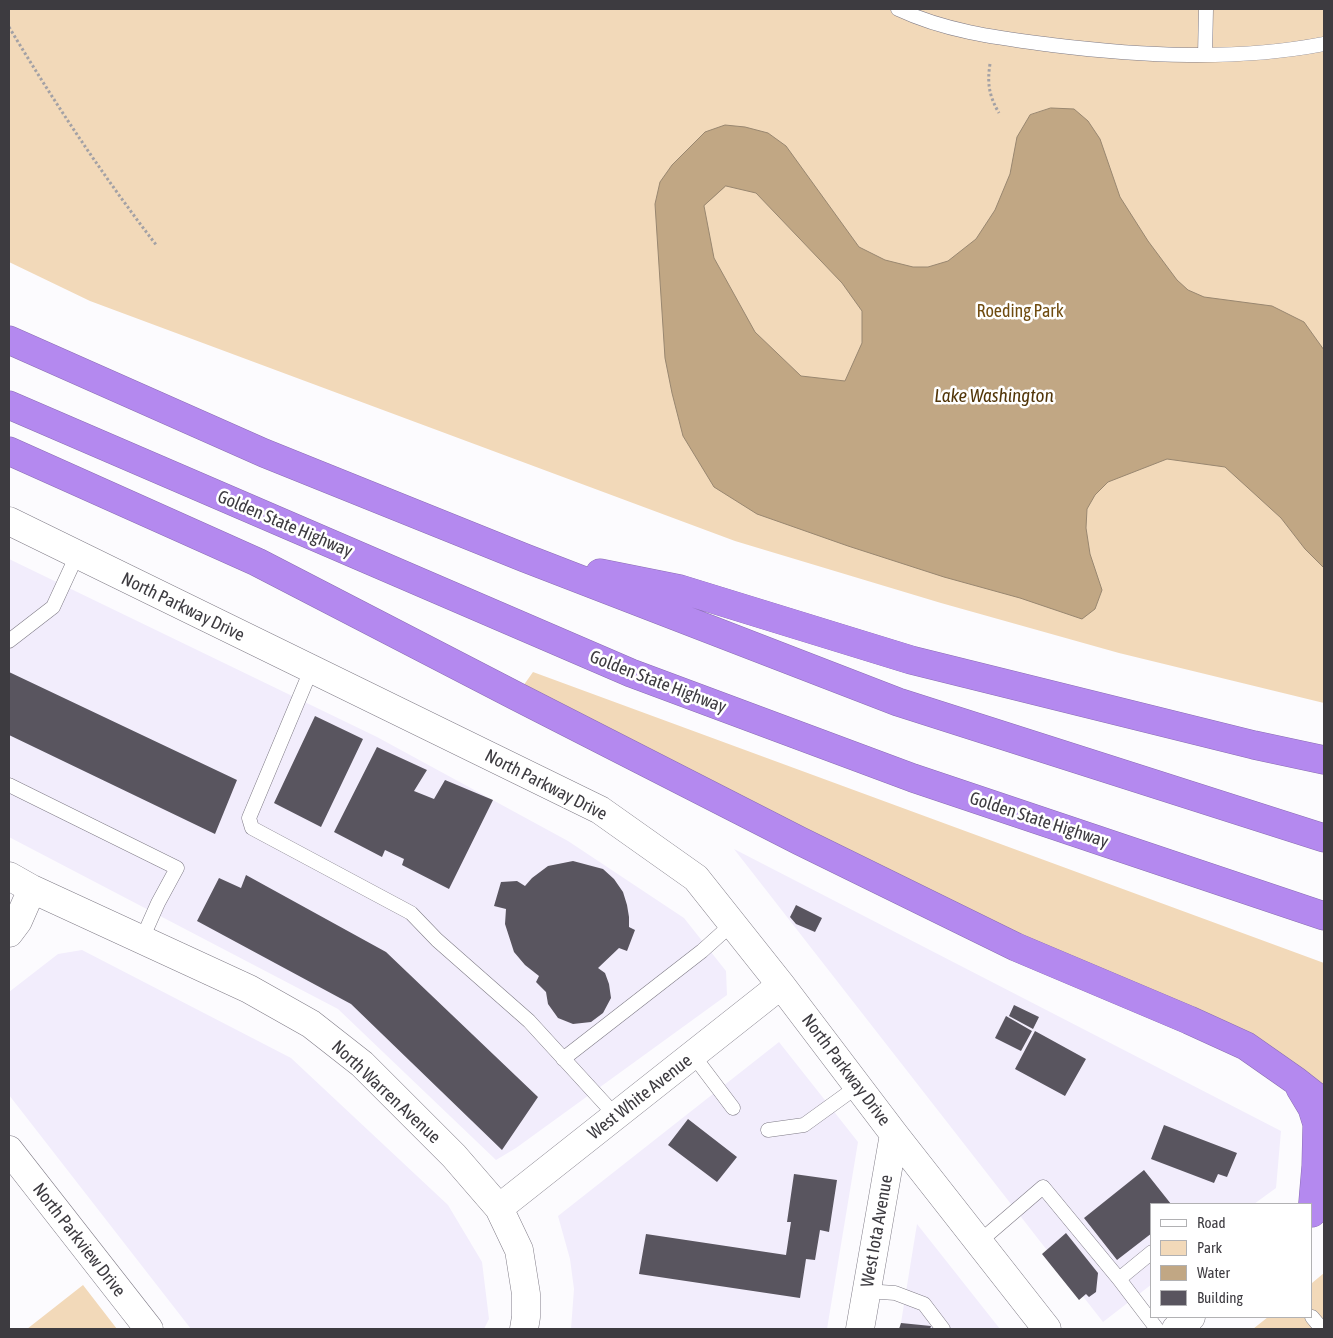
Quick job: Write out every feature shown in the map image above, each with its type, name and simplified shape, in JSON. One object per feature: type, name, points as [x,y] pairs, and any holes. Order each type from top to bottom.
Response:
[{"type":"highway","points":[[9,340],[264,453],[524,558],[898,702],[1324,838]]},
{"type":"highway","name":"Golden State Highway","points":[[9,405],[631,673],[913,778],[1324,916]]},
{"type":"highway","points":[[9,451],[256,562],[702,791],[1016,947],[1246,1046],[1296,1080],[1324,1103]]},
{"type":"highway","points":[[524,558],[680,589],[911,660],[1254,745],[1324,760]]},
{"type":"highway","points":[[1296,1080],[1312,1108],[1317,1124],[1313,1203]]},
{"type":"street","name":"North Parkway Drive","points":[[9,521],[600,810],[696,878],[1047,1329]]},
{"type":"street","name":"North Warren Avenue","points":[[9,876],[32,890],[248,989],[311,1024],[362,1064],[454,1156],[499,1208],[519,1250],[526,1294],[524,1329]]},
{"type":"street","points":[[9,934],[18,921],[32,890]]},
{"type":"street","name":"West White Avenue","points":[[499,1208],[781,985]]},
{"type":"street","name":"West Iota Avenue","points":[[860,1329],[894,1134]]},
{"type":"street","name":"North Parkview Drive","points":[[9,1150],[149,1329]]},
{"type":"street","points":[[1313,1219],[1324,1210]]},
{"type":"street","points":[[1176,1329],[1190,1318]]},
{"type":"lane","points":[[898,9],[917,18],[953,29],[995,38],[1108,52],[1235,55],[1294,50],[1324,44]]},
{"type":"lane","points":[[1205,55],[1206,9]]},
{"type":"lane","points":[[9,641],[52,607],[77,555]]},
{"type":"lane","points":[[311,670],[249,818],[252,828],[411,912],[437,940],[529,1021],[616,1116]]},
{"type":"lane","points":[[9,785],[177,868],[158,903],[142,939]]},
{"type":"lane","points":[[564,1059],[694,957],[732,924]]},
{"type":"lane","points":[[693,1055],[733,1108]]},
{"type":"lane","points":[[768,1130],[804,1124],[858,1086]]},
{"type":"lane","points":[[979,1242],[1043,1187],[1119,1279],[1157,1329]]},
{"type":"lane","points":[[1119,1279],[1150,1254]]},
{"type":"lane","points":[[866,1291],[895,1293],[924,1304],[943,1329]]},
{"type":"lane","points":[[1313,1318],[1322,1329]]},
{"type":"path","points":[[9,26],[83,144],[157,246]]},
{"type":"path","points":[[990,64],[988,82],[990,95],[999,113]]},
{"type":"shaded area","points":[[9,559],[377,737],[568,841],[684,918],[726,971],[727,995],[516,1148],[496,1160],[338,1009],[9,837]]},
{"type":"shaded area","points":[[734,849],[1281,1131],[1276,1188],[1255,1203],[1150,1203],[1150,1286],[1103,1322]]},
{"type":"shaded area","points":[[82,950],[291,1058],[448,1205],[482,1262],[489,1319],[484,1329],[191,1329],[9,1095],[9,992],[58,954]]},
{"type":"shaded area","points":[[779,1042],[858,1142],[827,1329],[571,1329],[574,1289],[570,1259],[558,1216]]},
{"type":"shaded area","points":[[917,1224],[1000,1329],[900,1329]]},
{"type":"green space","name":"Roeding Park","points":[[9,9],[1324,9],[1324,703],[1119,653],[941,603],[735,541],[90,301],[9,262]]},
{"type":"green space","points":[[533,672],[1324,963],[1324,1090],[1189,1020],[516,696]]},
{"type":"green space","points":[[1324,1273],[1324,1329],[1253,1329],[1267,1318],[1313,1318],[1313,1282]]},
{"type":"green space","points":[[83,1285],[117,1329],[27,1329]]},
{"type":"water","name":"Lake Washington","points":[[1051,108],[1074,109],[1088,121],[1100,139],[1120,197],[1148,241],[1177,280],[1188,290],[1204,297],[1272,306],[1304,322],[1324,350],[1324,568],[1305,549],[1281,518],[1225,467],[1167,459],[1108,482],[1095,495],[1087,509],[1086,528],[1090,554],[1102,590],[1095,609],[1082,619],[1020,598],[944,577],[848,546],[757,514],[714,487],[683,436],[665,358],[655,204],[660,182],[672,165],[705,132],[725,125],[745,127],[768,133],[786,146],[859,247],[885,260],[913,267],[928,267],[948,261],[976,239],[995,210],[1010,174],[1017,137],[1030,115]],"holes":[[[726,186],[756,193],[842,283],[862,311],[862,343],[845,381],[801,376],[755,332],[714,258],[704,206]]]},
{"type":"building","points":[[9,672],[237,780],[215,834],[9,735]]},
{"type":"building","points":[[315,716],[363,739],[321,827],[274,803]]},
{"type":"building","points":[[377,747],[427,770],[414,791],[434,799],[445,780],[493,800],[449,889],[402,865],[404,859],[385,850],[382,857],[334,832]]},
{"type":"building","points":[[573,861],[603,869],[614,879],[623,892],[627,905],[629,927],[635,930],[627,951],[619,948],[598,968],[605,973],[611,998],[603,1013],[591,1022],[573,1024],[558,1018],[548,1004],[546,992],[536,982],[539,976],[525,965],[514,952],[505,924],[506,909],[494,906],[501,882],[517,881],[525,886],[548,866]]},
{"type":"building","points":[[246,875],[386,952],[538,1097],[502,1150],[351,1004],[197,921],[219,878],[241,888]]},
{"type":"building","points":[[796,905],[822,918],[815,932],[796,924],[790,917]]},
{"type":"building","points":[[1014,1005],[1039,1017],[1033,1029],[1009,1016]]},
{"type":"building","points":[[1006,1016],[1032,1031],[1021,1051],[995,1038]]},
{"type":"building","points":[[1035,1031],[1086,1059],[1065,1096],[1015,1069]]},
{"type":"building","points":[[688,1119],[737,1157],[717,1182],[668,1145]]},
{"type":"building","points":[[1164,1125],[1237,1153],[1227,1177],[1218,1174],[1214,1183],[1151,1159]]},
{"type":"building","points":[[1144,1170],[1170,1203],[1150,1203],[1150,1235],[1117,1260],[1084,1218]]},
{"type":"building","points":[[794,1174],[837,1180],[829,1232],[820,1230],[815,1260],[806,1259],[800,1298],[639,1274],[646,1234],[786,1255],[791,1222],[787,1222]]},
{"type":"building","points":[[1066,1233],[1098,1273],[1096,1292],[1089,1297],[1086,1294],[1079,1300],[1042,1254]]},
{"type":"building","points":[[901,1323],[931,1326],[930,1329],[899,1329]]}]
